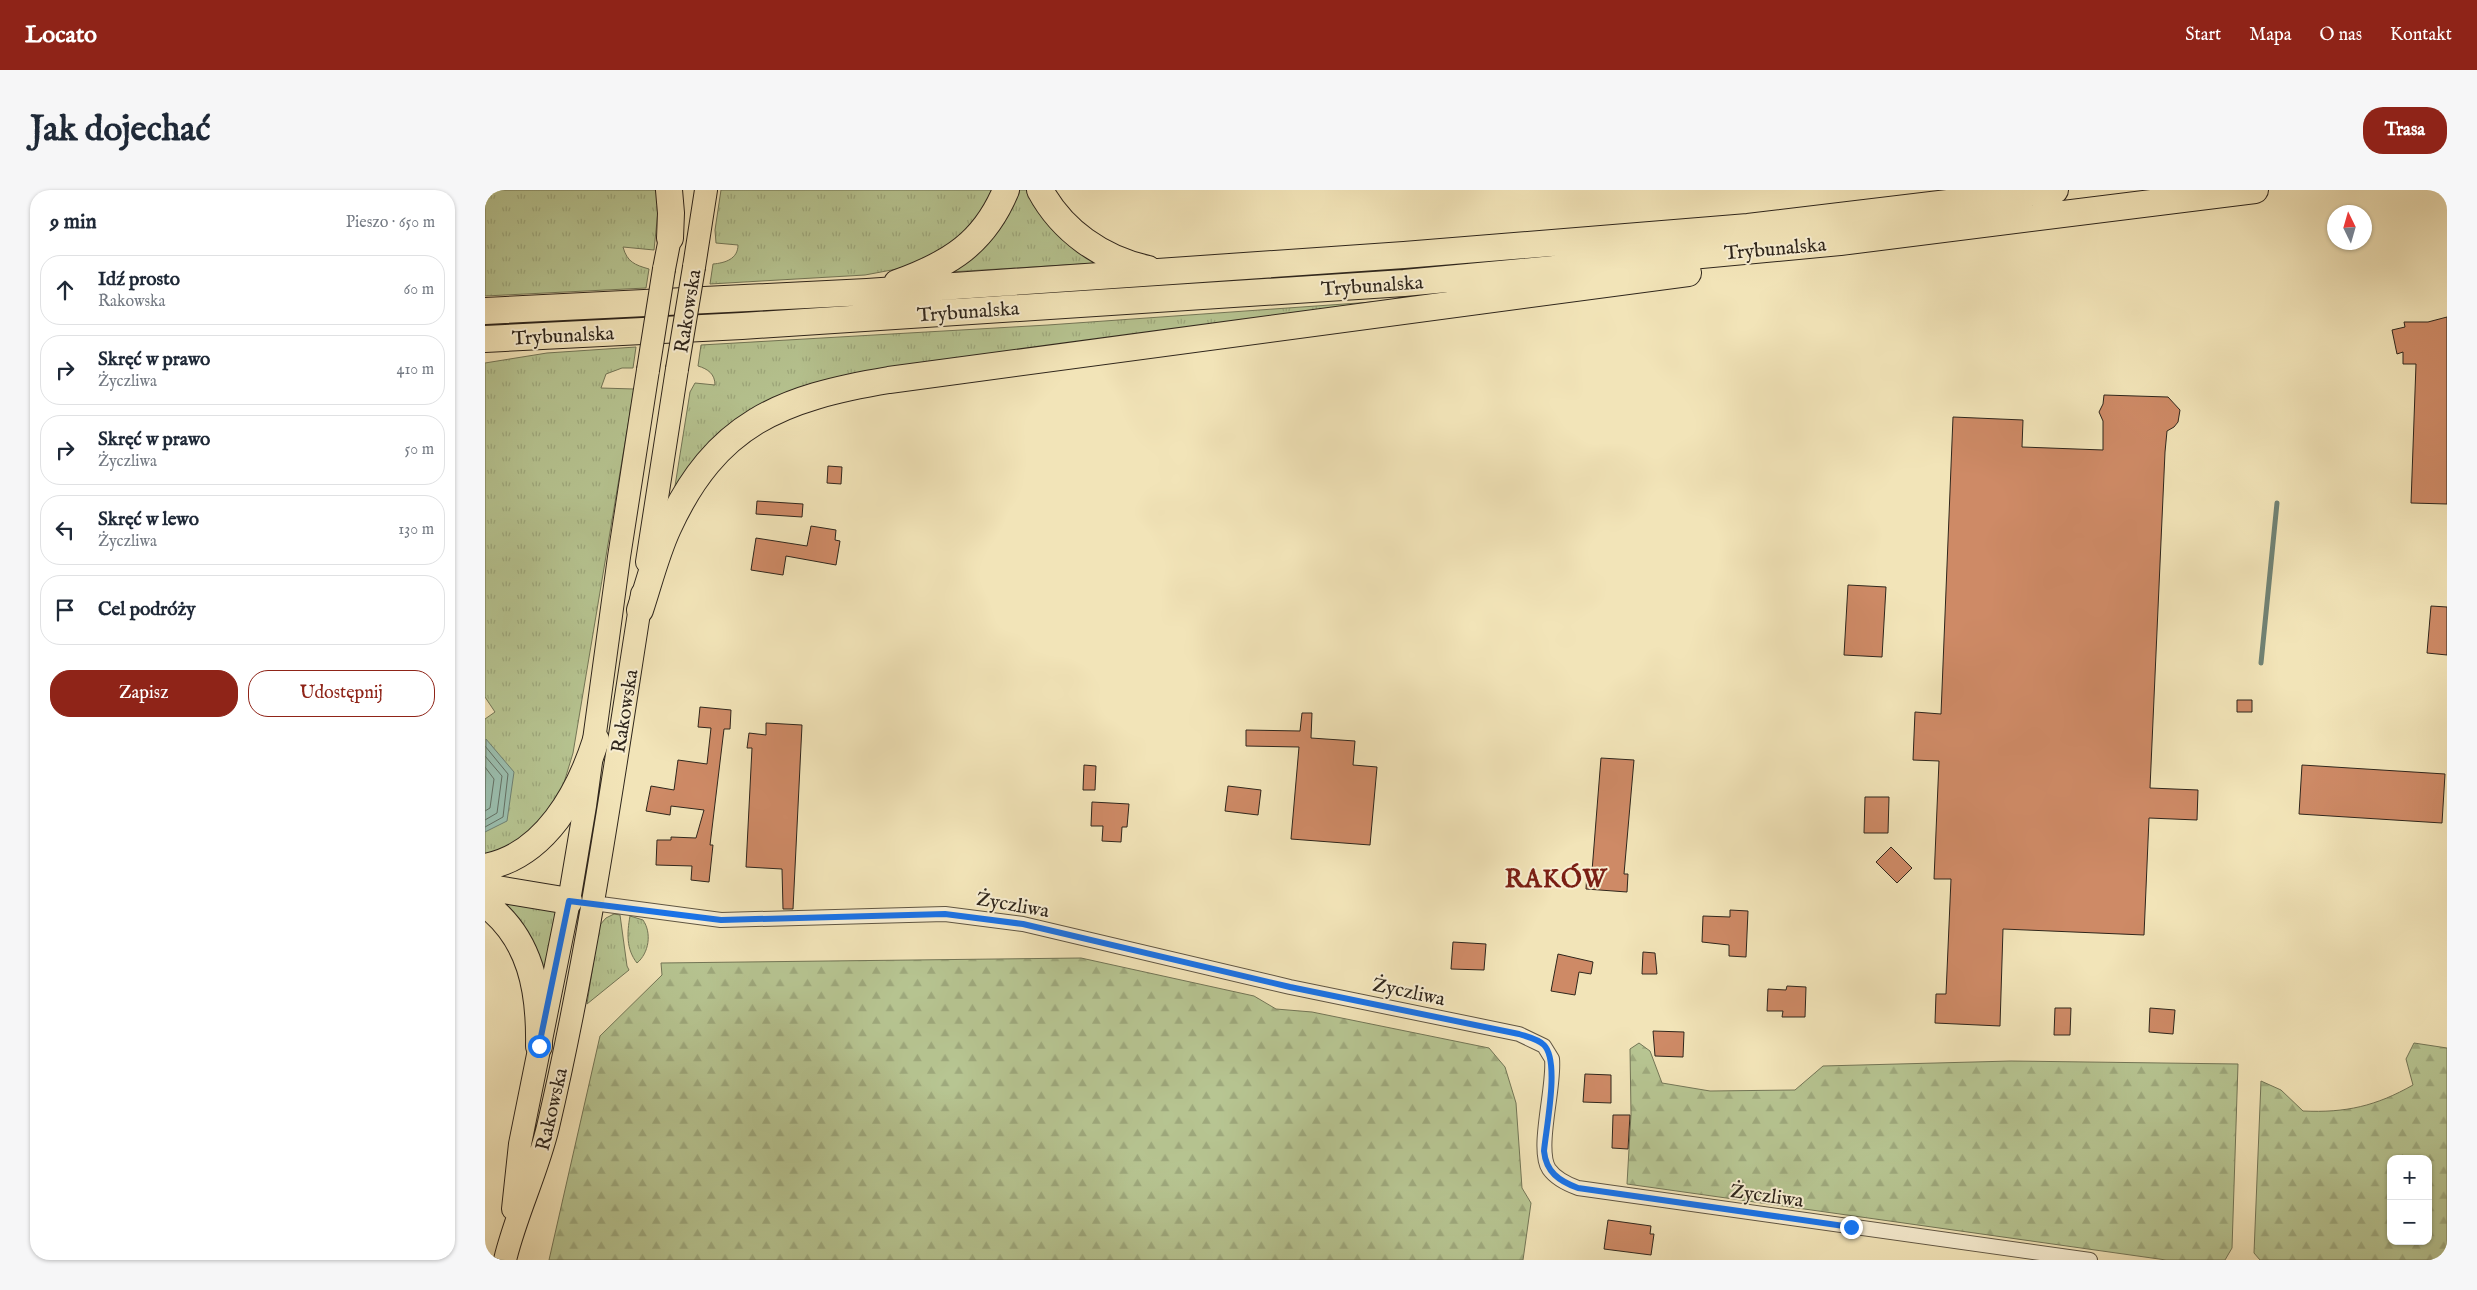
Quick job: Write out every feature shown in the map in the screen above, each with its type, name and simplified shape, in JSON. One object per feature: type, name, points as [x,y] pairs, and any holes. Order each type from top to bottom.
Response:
[{"type":"highway","points":[[669,190],[671,213],[670,238]]},
{"type":"highway","points":[[485,312],[867,292],[919,275],[968,247],[989,224],[1006,190]]},
{"type":"highway","points":[[1039,190],[1054,213],[1079,239],[1108,255],[1141,268],[1161,272]]},
{"type":"highway","name":"Trybunalska","points":[[867,292],[1414,254],[1748,227],[2055,190]]},
{"type":"highway","name":"Trybunalska","points":[[485,339],[578,335],[1405,284],[1840,242],[2255,190]]},
{"type":"highway","points":[[639,610],[660,548],[675,514],[682,500],[718,452],[738,432],[762,417],[814,395],[889,380],[1739,267],[1840,242]]},
{"type":"highway","points":[[485,353],[525,342],[578,335]]},
{"type":"highway","points":[[485,867],[506,860],[523,851],[539,839],[552,825],[575,790],[591,757],[595,740]]},
{"type":"highway","points":[[485,887],[581,902]]},
{"type":"highway","points":[[485,904],[515,933],[528,960],[537,995],[539,1046]]},
{"type":"main road","name":"Rakowska","points":[[505,1260],[513,1225],[537,1166],[548,1128],[581,902],[639,610],[706,190]]},
{"type":"main road","name":"Rakowska","points":[[513,1225],[513,1204],[520,1144],[539,1046],[581,902],[595,740],[619,557],[670,238]]},
{"type":"street","name":"Życzliwa","points":[[581,902],[676,916],[721,920],[945,914],[986,918],[1023,924],[1290,987],[1519,1034],[1544,1046],[1552,1059],[1545,1160],[1556,1177],[1567,1184],[1578,1188],[2090,1260]]},
{"type":"green space","points":[[485,190],[658,190],[659,201],[654,250],[623,247],[632,262],[649,269],[646,288],[485,296]]},
{"type":"green space","points":[[721,190],[997,190],[984,214],[937,255],[897,269],[865,275],[710,284],[713,264],[722,263],[733,257],[736,254],[738,245],[716,243],[715,230]]},
{"type":"green space","points":[[1018,190],[1027,190],[1098,263],[950,272]]},
{"type":"green space","points":[[1415,299],[799,390],[680,489],[675,486],[690,392],[695,383],[715,385],[714,378],[710,372],[698,366],[701,345],[1048,325]]},
{"type":"green space","points":[[636,347],[633,368],[622,368],[606,374],[601,388],[634,389],[573,753],[563,786],[554,804],[526,839],[485,858],[485,719],[495,712],[485,697],[485,363],[547,353]]},
{"type":"green space","points":[[493,895],[558,906],[545,972]]},
{"type":"green space","points":[[614,914],[620,915],[629,970],[587,1004],[599,926],[606,918]]},
{"type":"green space","points":[[630,916],[643,920],[648,931],[647,948],[637,963],[633,958],[628,941]]},
{"type":"green space","points":[[1081,958],[1254,996],[1276,1009],[1312,1012],[1489,1048],[1505,1067],[1516,1103],[1522,1188],[1531,1203],[1523,1260],[549,1260],[600,1036],[662,975],[661,963]]},
{"type":"green space","points":[[1639,1043],[1650,1051],[1662,1083],[1710,1091],[1795,1090],[1823,1066],[2011,1061],[2238,1064],[2232,1248],[2225,1260],[2166,1260],[1627,1184],[1631,1114],[1630,1049]]},
{"type":"green space","points":[[2414,1043],[2447,1048],[2447,1260],[2260,1260],[2254,1253],[2261,1081],[2281,1090],[2303,1111],[2333,1111],[2360,1107],[2386,1098],[2413,1085],[2406,1059]]},
{"type":"water","points":[[486,739],[514,772],[507,821],[485,832]]},
{"type":"building","points":[[2447,317],[2447,504],[2411,503],[2416,364],[2403,364],[2403,352],[2397,354],[2392,330],[2405,327],[2404,322],[2428,322]]},
{"type":"building","points":[[2104,395],[2168,397],[2180,410],[2178,422],[2167,431],[2165,452],[2150,788],[2198,790],[2197,820],[2149,818],[2144,935],[2003,929],[2000,1026],[1935,1023],[1936,994],[1946,994],[1951,879],[1934,879],[1939,761],[1913,760],[1915,712],[1941,714],[1953,417],[2023,420],[2022,447],[2103,450],[2103,421],[2099,412],[2103,404]]},
{"type":"building","points":[[828,466],[842,467],[841,484],[827,483]]},
{"type":"building","points":[[757,501],[803,504],[802,517],[756,514]]},
{"type":"building","points":[[811,526],[836,530],[835,540],[840,541],[836,565],[786,556],[783,575],[751,570],[756,538],[807,546]]},
{"type":"building","points":[[1848,585],[1886,587],[1882,657],[1844,655]]},
{"type":"building","points":[[2431,606],[2447,607],[2447,655],[2427,653]]},
{"type":"building","points":[[2237,700],[2252,700],[2252,712],[2237,712]]},
{"type":"building","points":[[700,707],[731,710],[730,729],[724,729],[710,845],[713,845],[709,882],[691,880],[692,866],[656,865],[657,840],[671,840],[671,837],[696,838],[704,810],[671,806],[670,815],[646,811],[651,786],[674,790],[678,760],[707,764],[711,728],[698,727]]},
{"type":"building","points":[[1302,713],[1312,713],[1311,738],[1355,741],[1353,765],[1377,767],[1370,845],[1291,839],[1299,747],[1246,746],[1246,730],[1300,731]]},
{"type":"building","points":[[766,723],[802,725],[793,909],[783,909],[782,869],[746,867],[752,748],[747,748],[749,733],[766,735]]},
{"type":"building","points":[[1601,758],[1634,760],[1624,874],[1628,874],[1627,892],[1586,889],[1587,871],[1592,871]]},
{"type":"building","points":[[1084,765],[1096,766],[1095,790],[1083,790]]},
{"type":"building","points":[[2302,765],[2445,774],[2442,823],[2299,814]]},
{"type":"building","points":[[1228,786],[1261,790],[1258,815],[1225,811]]},
{"type":"building","points":[[1865,797],[1889,797],[1888,833],[1864,833]]},
{"type":"building","points":[[1092,802],[1129,804],[1127,827],[1122,827],[1121,842],[1102,841],[1103,826],[1091,826]]},
{"type":"building","points":[[1891,847],[1912,868],[1897,883],[1876,862]]},
{"type":"building","points":[[1730,910],[1748,911],[1746,957],[1729,956],[1729,945],[1702,942],[1703,916],[1730,917]]},
{"type":"building","points":[[1453,942],[1486,944],[1484,970],[1451,969]]},
{"type":"building","points":[[1643,952],[1655,953],[1657,974],[1642,974]]},
{"type":"building","points":[[1558,954],[1593,962],[1591,974],[1579,972],[1575,995],[1551,991]]},
{"type":"building","points":[[1787,986],[1806,987],[1805,1017],[1782,1017],[1783,1011],[1767,1011],[1768,989],[1786,990]]},
{"type":"building","points":[[2055,1008],[2071,1008],[2070,1035],[2054,1035]]},
{"type":"building","points":[[2150,1008],[2175,1010],[2173,1034],[2149,1032]]},
{"type":"building","points":[[1653,1031],[1684,1032],[1683,1057],[1655,1056]]},
{"type":"building","points":[[1585,1074],[1611,1075],[1611,1103],[1583,1102]]},
{"type":"building","points":[[1613,1115],[1630,1115],[1628,1149],[1612,1148]]},
{"type":"building","points":[[1608,1220],[1651,1226],[1650,1234],[1654,1234],[1651,1255],[1604,1249]]},
{"type":"waterway","points":[[2261,663],[2277,503]]},
{"type":"district","name":"RAKÓW","points":[[1556,878]]},
{"type":"route","points":[[539,1046],[569,901],[676,916],[721,920],[945,914],[986,918],[1023,924],[1290,987],[1519,1034],[1537,1040],[1549,1052],[1553,1068],[1544,1151],[1545,1160],[1556,1177],[1567,1184],[1578,1188],[1851,1227]]}]
